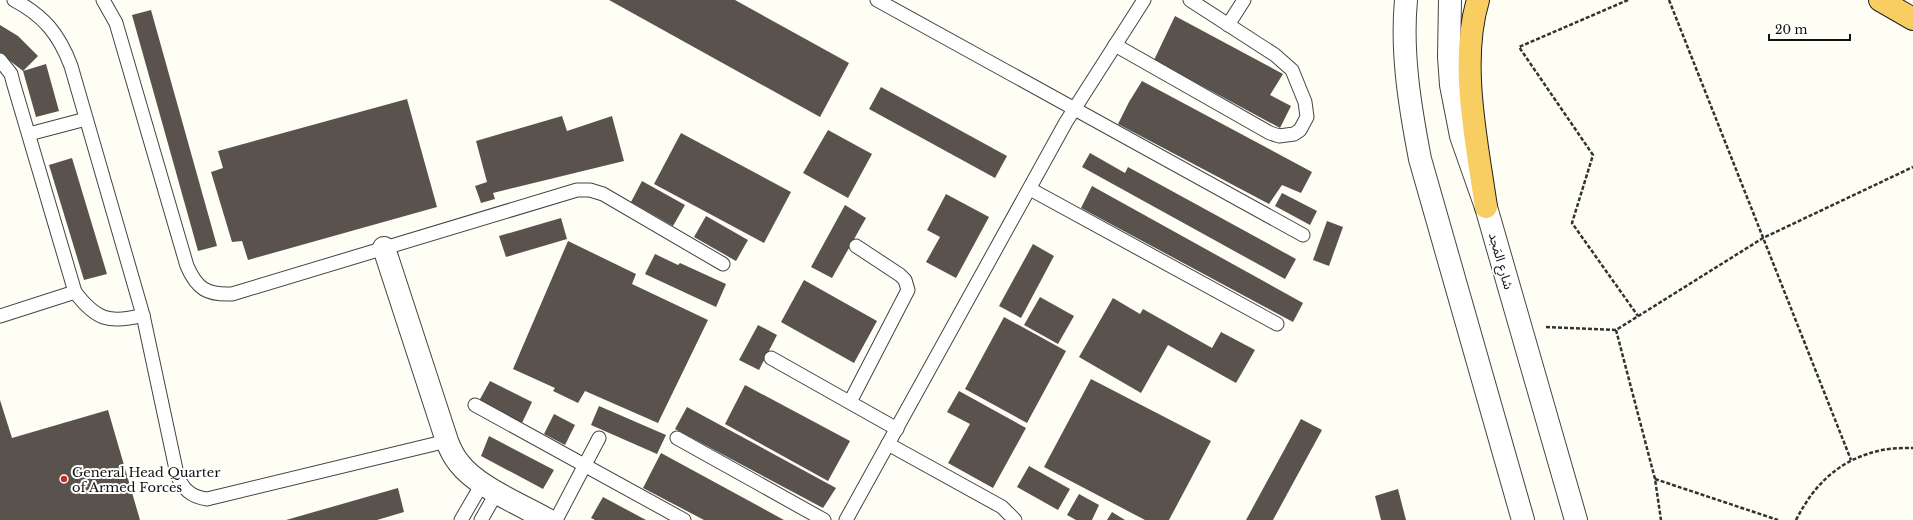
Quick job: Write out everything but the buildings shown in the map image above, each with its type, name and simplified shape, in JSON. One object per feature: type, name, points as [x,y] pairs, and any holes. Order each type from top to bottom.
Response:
[{"type":"highway","points":[[1478,0],[1472,35],[1470,80],[1486,207]]},
{"type":"highway","points":[[1880,0],[1913,19]]},
{"type":"street","points":[[1406,0],[1405,29],[1407,74],[1411,113],[1420,159],[1523,520]]},
{"type":"street","name":"شارع المَجد","points":[[1450,0],[1448,57],[1450,85],[1461,136],[1486,207],[1576,520]]},
{"type":"street","points":[[384,248],[447,442],[459,463],[490,488],[548,520]]},
{"type":"lane","points":[[14,0],[42,18],[55,33],[69,61],[143,315],[180,482],[184,489],[199,498],[207,499],[447,442]]},
{"type":"lane","points":[[103,0],[116,23],[187,266],[193,279],[204,290],[217,294],[232,294],[565,193],[590,190],[603,194],[723,264]]},
{"type":"lane","points":[[877,0],[1303,234]]},
{"type":"lane","points":[[846,520],[1074,108],[1144,0]]},
{"type":"lane","points":[[1115,45],[1270,133],[1279,136],[1294,134],[1304,124],[1307,110],[1302,93],[1292,70],[1275,55],[1190,0]]},
{"type":"lane","points":[[1228,25],[1244,0]]},
{"type":"lane","points":[[0,60],[10,74],[76,292],[88,307],[106,318],[123,320],[143,315]]},
{"type":"lane","points":[[29,134],[86,119]]},
{"type":"lane","points":[[1030,189],[1277,324]]},
{"type":"lane","points":[[850,402],[908,290],[905,280],[900,275],[856,246]]},
{"type":"lane","points":[[0,316],[76,292]]},
{"type":"lane","points":[[771,358],[897,429]]},
{"type":"lane","points":[[474,405],[684,520]]},
{"type":"lane","points":[[556,520],[599,438]]},
{"type":"lane","points":[[677,438],[824,520]]},
{"type":"lane","points":[[888,444],[1002,507],[1015,520]]},
{"type":"lane","points":[[461,520],[490,488]]},
{"type":"lane","points":[[481,520],[490,488]]},
{"type":"path","points":[[1628,0],[1519,47],[1593,154],[1572,223],[1638,316]]},
{"type":"path","points":[[1669,0],[1851,460]]},
{"type":"path","points":[[1520,326],[1616,330],[1763,238],[1913,167]]},
{"type":"path","points":[[1616,330],[1655,479],[1661,520]]},
{"type":"path","points":[[1796,520],[1807,498],[1827,477],[1851,460],[1882,450],[1913,448]]},
{"type":"path","points":[[1655,479],[1778,520]]},
{"type":"place","name":"General Head Quarter of Armed Forces","points":[[64,479]]}]
